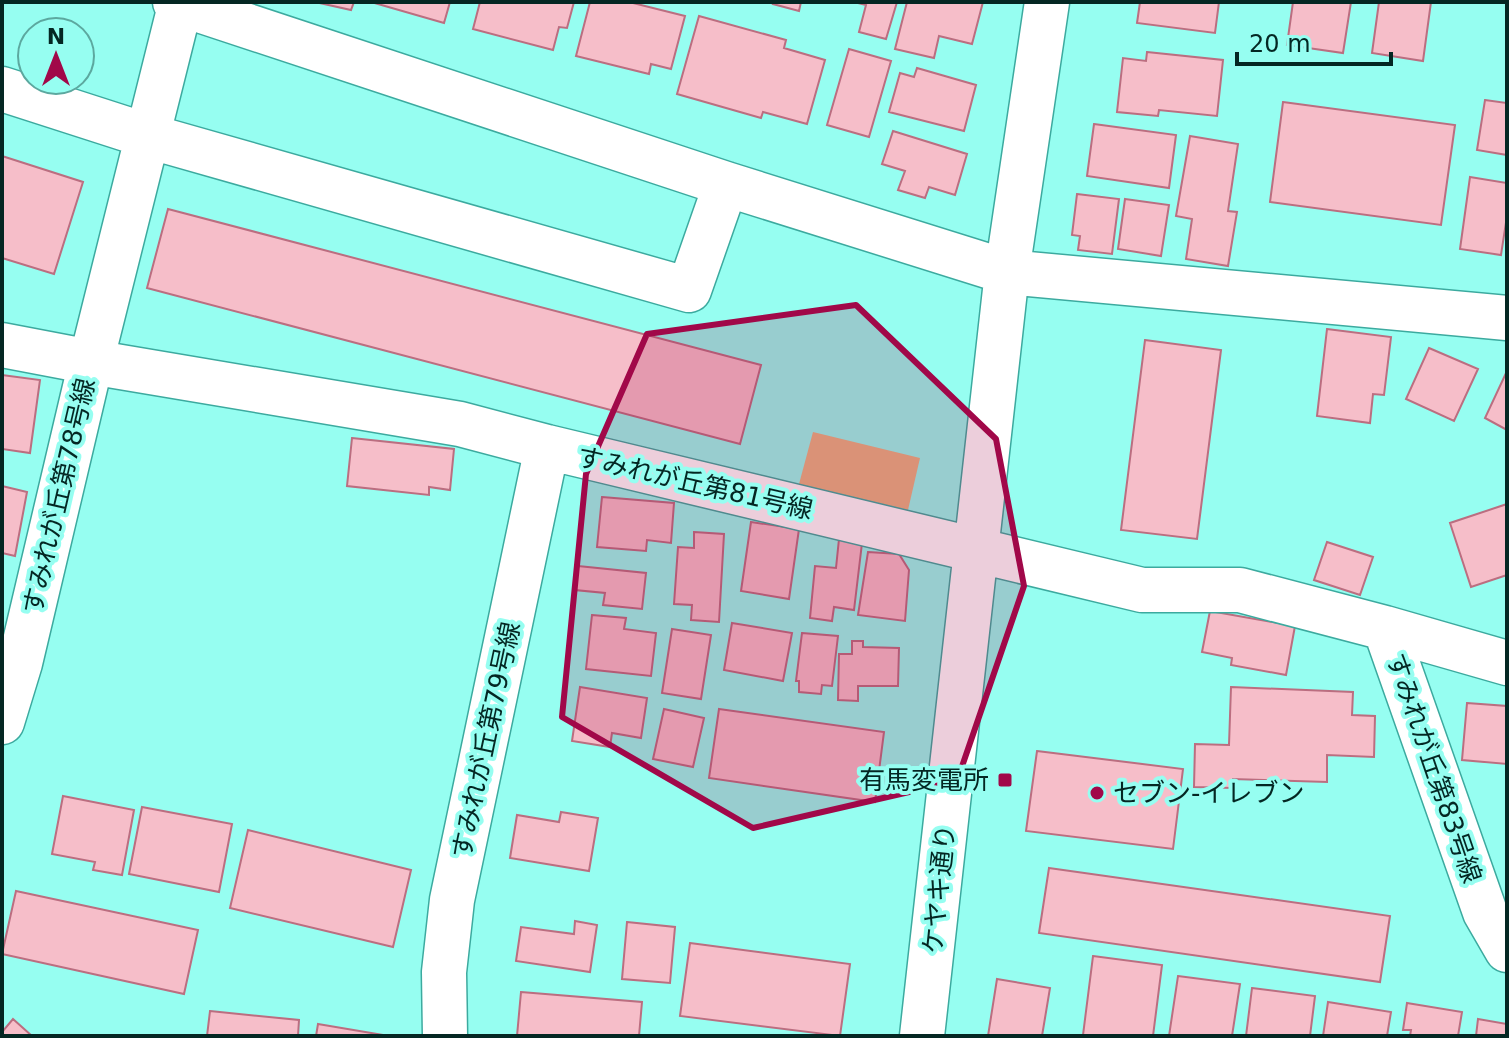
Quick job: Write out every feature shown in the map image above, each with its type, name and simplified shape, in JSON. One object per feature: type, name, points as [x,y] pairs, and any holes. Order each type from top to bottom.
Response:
[{"type":"street","name":"ケヤキ通り","points":[[922,1036],[1007,272],[1047,2]]},
{"type":"street","points":[[179,3],[726,184],[1007,272],[1507,318]]},
{"type":"street","name":"すみれが丘第78号線","points":[[2,722],[20,663],[179,3]]},
{"type":"street","points":[[2,89],[148,136],[689,290],[726,184]]},
{"type":"street","name":"すみれが丘第81号線","points":[[2,345],[460,424],[1142,590],[1240,590],[1507,663]]},
{"type":"street","name":"すみれが丘第79号線","points":[[445,1036],[444,972],[452,900],[547,447]]},
{"type":"street","name":"すみれが丘第83号線","points":[[1385,628],[1485,912],[1507,950]]},
{"type":"highlighted area","points":[[856,305],[996,439],[1024,586],[957,781],[753,828],[562,717],[586,474],[647,334]]},
{"type":"shaded area","points":[[813,432],[920,458],[908,510],[799,484]]},
{"type":"building","points":[[315,2],[354,2],[351,10]]},
{"type":"building","points":[[371,2],[450,2],[444,23]]},
{"type":"building","points":[[480,2],[574,2],[567,28],[559,27],[553,50],[473,29]]},
{"type":"building","points":[[590,2],[629,2],[685,16],[671,69],[651,64],[649,74],[576,56]]},
{"type":"building","points":[[774,2],[801,2],[799,11]]},
{"type":"building","points":[[854,2],[897,2],[886,39],[859,32],[866,5]]},
{"type":"building","points":[[907,2],[983,2],[972,44],[939,36],[934,58],[895,49]]},
{"type":"building","points":[[1140,2],[1219,2],[1215,33],[1137,23]]},
{"type":"building","points":[[1293,2],[1351,2],[1343,53],[1287,45]]},
{"type":"building","points":[[1379,2],[1431,2],[1423,61],[1372,53]]},
{"type":"building","points":[[699,16],[786,40],[784,48],[825,60],[807,124],[763,112],[761,118],[677,94]]},
{"type":"building","points":[[849,49],[891,61],[869,137],[827,125]]},
{"type":"building","points":[[1147,52],[1223,60],[1217,116],[1159,110],[1158,116],[1117,112],[1123,58],[1146,61]]},
{"type":"building","points":[[917,68],[976,85],[964,131],[889,112],[900,73],[914,77]]},
{"type":"building","points":[[1485,100],[1507,103],[1507,155],[1477,150]]},
{"type":"building","points":[[1283,102],[1455,125],[1441,225],[1270,202]]},
{"type":"building","points":[[1094,124],[1176,135],[1169,188],[1087,176]]},
{"type":"building","points":[[893,131],[967,154],[955,195],[929,187],[925,198],[898,190],[905,171],[882,164]]},
{"type":"building","points":[[1190,136],[1238,144],[1228,211],[1237,212],[1228,266],[1186,259],[1192,219],[1176,216]]},
{"type":"building","points":[[2,156],[83,182],[54,274],[2,258]]},
{"type":"building","points":[[1470,177],[1507,183],[1507,216],[1501,255],[1460,249]]},
{"type":"building","points":[[1077,194],[1119,199],[1112,254],[1078,250],[1080,236],[1072,235]]},
{"type":"building","points":[[1125,199],[1169,205],[1161,256],[1118,249]]},
{"type":"building","points":[[168,209],[761,365],[740,444],[147,288]]},
{"type":"building","points":[[1327,329],[1391,337],[1384,395],[1373,394],[1370,423],[1317,416]]},
{"type":"building","points":[[1145,340],[1221,350],[1197,539],[1121,530]]},
{"type":"building","points":[[1429,348],[1478,369],[1454,421],[1406,399]]},
{"type":"building","points":[[1507,371],[1507,430],[1485,418]]},
{"type":"building","points":[[2,375],[40,380],[30,453],[2,449]]},
{"type":"building","points":[[352,438],[454,449],[450,490],[429,487],[429,495],[347,486]]},
{"type":"building","points":[[2,486],[27,492],[15,556],[2,553]]},
{"type":"building","points":[[602,497],[674,503],[671,543],[647,540],[646,551],[597,547]]},
{"type":"building","points":[[1507,504],[1507,575],[1471,587],[1450,523]]},
{"type":"building","points":[[751,522],[799,529],[789,599],[741,591]]},
{"type":"building","points":[[694,532],[724,534],[719,622],[691,620],[692,605],[674,604],[678,547],[694,548]]},
{"type":"building","points":[[839,539],[862,543],[854,610],[834,607],[832,621],[810,618],[815,566],[836,568]]},
{"type":"building","points":[[1327,542],[1373,557],[1360,595],[1314,580]]},
{"type":"building","points":[[868,552],[899,554],[909,570],[905,621],[858,615]]},
{"type":"building","points":[[578,566],[646,573],[642,609],[603,605],[605,593],[575,590]]},
{"type":"building","points":[[1210,611],[1295,626],[1286,675],[1231,665],[1232,658],[1202,652]]},
{"type":"building","points":[[592,615],[626,618],[624,629],[656,633],[651,676],[586,669]]},
{"type":"building","points":[[732,623],[792,633],[783,681],[724,670]]},
{"type":"building","points":[[672,629],[711,635],[701,699],[662,693]]},
{"type":"building","points":[[802,633],[838,636],[832,686],[822,685],[821,694],[799,692],[799,681],[796,681]]},
{"type":"building","points":[[852,641],[863,641],[863,647],[899,648],[898,686],[858,686],[858,701],[838,700],[839,654],[852,654]]},
{"type":"building","points":[[580,687],[647,698],[641,738],[612,733],[610,747],[572,741]]},
{"type":"building","points":[[1231,687],[1353,692],[1352,715],[1375,716],[1374,757],[1327,755],[1327,782],[1233,779],[1233,788],[1194,787],[1195,744],[1229,745]]},
{"type":"building","points":[[1467,703],[1507,706],[1507,764],[1462,760]]},
{"type":"building","points":[[664,709],[704,718],[693,767],[653,759]]},
{"type":"building","points":[[719,709],[884,732],[875,802],[709,778]]},
{"type":"building","points":[[1037,751],[1183,769],[1173,849],[1026,831]]},
{"type":"building","points":[[63,796],[134,810],[122,875],[93,870],[95,862],[52,854]]},
{"type":"building","points":[[142,807],[232,824],[219,892],[129,874]]},
{"type":"building","points":[[561,812],[598,818],[589,871],[510,858],[517,815],[559,822]]},
{"type":"building","points":[[248,830],[411,870],[393,947],[230,908]]},
{"type":"building","points":[[1049,868],[1390,916],[1380,982],[1039,933]]},
{"type":"building","points":[[16,891],[198,930],[184,994],[2,954]]},
{"type":"building","points":[[575,921],[597,925],[590,972],[516,961],[521,927],[574,934]]},
{"type":"building","points":[[627,922],[675,927],[670,983],[622,979]]},
{"type":"building","points":[[690,943],[850,964],[840,1036],[680,1016]]},
{"type":"building","points":[[1093,956],[1162,965],[1153,1036],[1083,1035]]},
{"type":"building","points":[[1178,976],[1240,984],[1232,1036],[1169,1036]]},
{"type":"building","points":[[997,979],[1050,988],[1042,1036],[988,1036]]},
{"type":"building","points":[[1252,988],[1315,996],[1310,1036],[1246,1036]]},
{"type":"building","points":[[521,992],[642,1002],[639,1036],[517,1036]]},
{"type":"building","points":[[1328,1002],[1391,1012],[1387,1036],[1323,1036]]},
{"type":"building","points":[[1407,1003],[1462,1012],[1458,1036],[1410,1036],[1411,1030],[1403,1030]]},
{"type":"building","points":[[210,1011],[299,1020],[298,1036],[207,1036]]},
{"type":"building","points":[[13,1019],[32,1036],[2,1036]]},
{"type":"building","points":[[1478,1019],[1507,1024],[1507,1036],[1476,1036]]},
{"type":"building","points":[[318,1024],[389,1036],[316,1036]]},
{"type":"place","name":"有馬変電所","points":[[1005,780]]},
{"type":"place","name":"セブン-イレブン","points":[[1097,793]]}]
